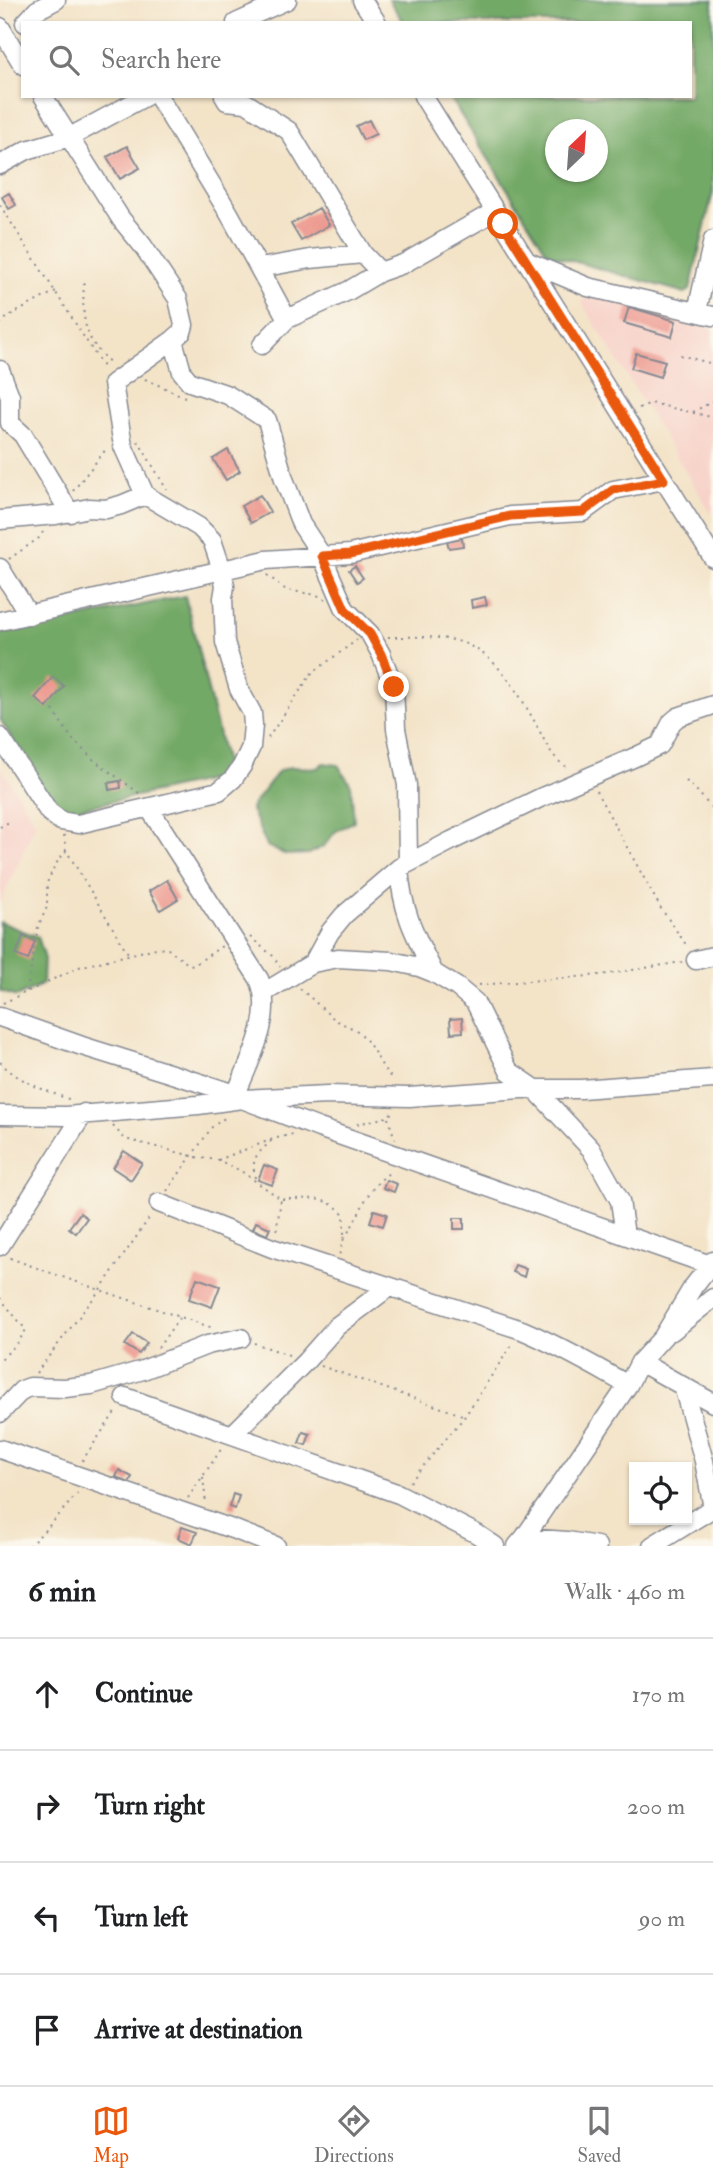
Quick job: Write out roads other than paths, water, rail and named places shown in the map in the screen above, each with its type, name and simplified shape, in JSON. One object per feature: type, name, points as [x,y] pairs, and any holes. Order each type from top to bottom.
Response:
[{"type":"street","points":[[27,21],[37,10],[56,0]]},
{"type":"street","points":[[240,21],[287,0]]},
{"type":"street","points":[[362,0],[376,21]]},
{"type":"street","points":[[21,26],[3,38],[21,62]]},
{"type":"street","points":[[0,737],[49,812],[61,821],[78,824],[219,791],[237,773],[251,747],[252,713],[239,689],[225,642],[225,586],[212,540],[199,527],[145,495],[123,446],[113,383],[182,332],[184,325],[178,299],[143,246],[121,219],[44,98]]},
{"type":"street","points":[[0,165],[27,150],[70,137],[142,98]]},
{"type":"street","points":[[159,98],[287,318]]},
{"type":"street","points":[[225,98],[227,101],[246,103],[289,131],[363,254],[380,272]]},
{"type":"street","points":[[424,98],[713,558]]},
{"type":"street","points":[[262,345],[287,318],[348,291],[380,272],[403,264],[495,211]]},
{"type":"street","points":[[526,261],[588,287],[705,314],[713,240]]},
{"type":"street","points":[[260,268],[310,259],[363,254]]},
{"type":"street","points":[[173,340],[182,372],[190,382],[228,395],[267,420],[284,479],[301,524],[322,556],[345,609],[369,633],[381,654],[394,687],[396,729],[407,785],[401,892],[412,929],[434,973]]},
{"type":"street","points":[[0,370],[10,396],[10,423],[23,435],[70,513]]},
{"type":"street","points":[[0,621],[266,560],[350,554],[510,516],[583,512],[613,490],[664,480]]},
{"type":"street","points":[[0,520],[70,513],[89,508],[106,509],[145,495]]},
{"type":"street","points":[[0,568],[29,615]]},
{"type":"street","points":[[694,711],[713,697]]},
{"type":"street","points":[[313,963],[330,932],[344,915],[403,866],[540,798],[660,745],[672,722],[678,717],[713,705]]},
{"type":"street","points":[[149,808],[265,992],[260,1032],[237,1102]]},
{"type":"street","points":[[265,992],[313,963],[338,958],[402,963],[434,973],[457,987],[475,1002],[509,1071],[534,1088],[591,1149],[620,1201],[625,1235]]},
{"type":"street","points":[[0,1017],[237,1102],[712,1264],[693,1287],[663,1338]]},
{"type":"street","points":[[0,1115],[66,1116],[87,1109],[198,1105],[328,1095],[410,1097],[713,1079]]},
{"type":"street","points":[[0,1246],[87,1109]]},
{"type":"street","points":[[159,1203],[272,1248],[522,1331],[573,1353],[628,1385]]},
{"type":"street","points":[[232,1435],[337,1326],[389,1287]]},
{"type":"street","points":[[520,1542],[628,1385],[640,1362],[663,1338],[713,1298]]},
{"type":"street","points":[[0,1413],[22,1390],[30,1387],[65,1388],[91,1385],[142,1370],[207,1345],[241,1338]]},
{"type":"street","points":[[640,1362],[713,1403]]},
{"type":"street","points":[[653,1546],[713,1508],[704,1461],[683,1386]]},
{"type":"street","points":[[125,1397],[399,1494],[495,1546]]},
{"type":"street","points":[[0,1449],[276,1546]]},
{"type":"street","points":[[520,1542],[567,1541],[597,1546]]}]
